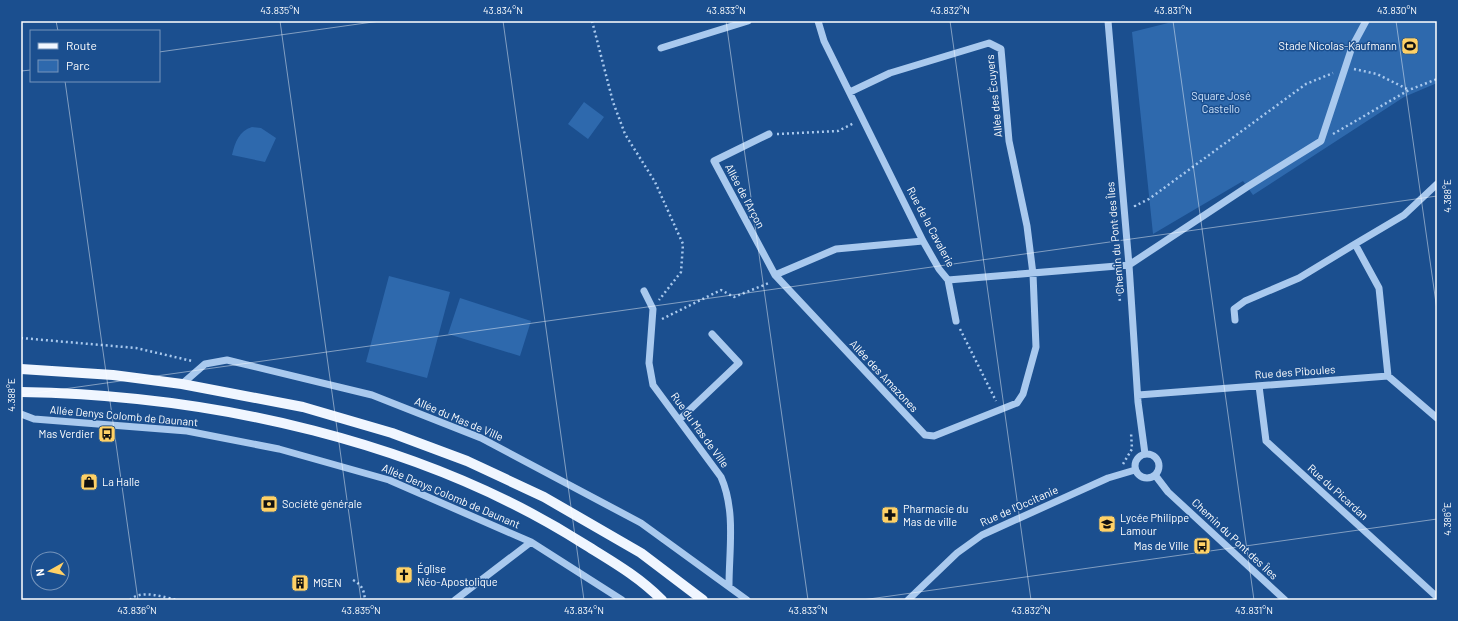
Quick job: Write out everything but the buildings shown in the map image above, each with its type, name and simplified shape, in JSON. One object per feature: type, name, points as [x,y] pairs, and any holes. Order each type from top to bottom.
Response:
[{"type":"main road","points":[[21,369],[113,375],[182,384],[303,407],[392,433],[468,461],[544,497],[641,553],[703,600]]},
{"type":"main road","points":[[21,392],[58,392],[168,402],[289,424],[428,466],[546,520],[644,582],[662,600]]},
{"type":"street","points":[[661,48],[748,21]]},
{"type":"street","name":"Rue de la Cavalerie","points":[[818,21],[824,41],[923,240],[939,269],[948,280],[1129,265]]},
{"type":"street","name":"Chemin du Pont des Îles","points":[[1108,21],[1144,454]]},
{"type":"street","points":[[1129,265],[1248,187],[1321,142],[1352,47],[1366,21]]},
{"type":"street","name":"Allée des Écuyers","points":[[850,92],[890,73],[989,43],[1001,49],[1010,141],[1027,226],[1033,274]]},
{"type":"street","name":"Allée de l'Arçon","points":[[769,134],[714,161],[777,277]]},
{"type":"street","points":[[1235,320],[1234,309],[1245,301],[1299,278],[1404,215],[1437,184]]},
{"type":"street","points":[[777,277],[836,249],[923,240]]},
{"type":"street","points":[[1355,244],[1379,288],[1388,376],[1437,418]]},
{"type":"street","name":"Allée des Amazones","points":[[777,277],[925,435],[934,436],[1016,403],[1023,394],[1036,347],[1033,274]]},
{"type":"street","points":[[948,280],[956,321]]},
{"type":"street","points":[[644,291],[653,309]]},
{"type":"street","name":"Rue du Mas de Ville","points":[[653,309],[649,363],[653,385],[721,477],[728,493],[730,509],[729,586]]},
{"type":"street","points":[[678,420],[739,363],[712,334]]},
{"type":"street","name":"Allée du Mas de Ville","points":[[205,364],[227,360],[372,395],[481,438],[641,523],[747,600]]},
{"type":"street","points":[[182,384],[205,364]]},
{"type":"street","name":"Rue des Piboules","points":[[1138,396],[1388,376]]},
{"type":"street","name":"Rue du Picardan","points":[[1259,386],[1266,441],[1437,597]]},
{"type":"street","name":"Allée Denys Colomb de Daunant","points":[[21,414],[34,419],[187,431],[279,448],[390,480],[531,542],[622,600]]},
{"type":"street","points":[[1144,454],[1151,454],[1158,462],[1159,469],[1155,475],[1149,478],[1142,478],[1135,470],[1135,462],[1140,455],[1144,454]]},
{"type":"street","name":"Rue de l'Occitanie","points":[[908,600],[957,553],[982,534],[1108,478],[1135,470]]},
{"type":"street","name":"Chemin du Pont des Îles","points":[[1155,475],[1168,492],[1285,600]]},
{"type":"street","points":[[456,600],[531,542]]},
{"type":"path","points":[[592,21],[613,102],[625,134],[655,182],[683,244],[681,272],[653,309]]},
{"type":"path","points":[[1135,201],[1135,206],[1149,200],[1306,84],[1322,76],[1344,70],[1359,69],[1377,74],[1409,90]]},
{"type":"path","points":[[1321,142],[1409,90],[1437,79]]},
{"type":"path","points":[[769,134],[781,135],[838,131],[863,118]]},
{"type":"path","points":[[651,324],[721,290],[734,297],[777,277]]},
{"type":"path","points":[[956,321],[1001,410]]},
{"type":"path","points":[[21,338],[136,348],[205,364]]},
{"type":"path","points":[[353,580],[359,584],[364,591],[365,600]]},
{"type":"path","points":[[130,600],[133,597],[146,595],[176,600]]},
{"type":"green space","name":"Square José Castello","points":[[1176,21],[1437,21],[1437,83],[1404,97],[1253,195],[1243,181],[1153,234],[1132,32]]},
{"type":"green space","points":[[584,102],[604,117],[588,139],[568,124]]},
{"type":"green space","points":[[252,127],[261,128],[276,138],[265,162],[232,155],[238,138],[244,131]]},
{"type":"green space","points":[[389,276],[450,292],[427,378],[366,362]]},
{"type":"green space","points":[[460,298],[531,321],[520,356],[448,334]]},
{"type":"place","name":"Stade Nicolas-Kaufmann","points":[[1410,46]]},
{"type":"place","name":"Mas Verdier","points":[[107,434]]},
{"type":"place","name":"La Halle","points":[[89,482]]},
{"type":"place","name":"Société générale","points":[[269,504]]},
{"type":"place","name":"Pharmacie du Mas de ville","points":[[890,515]]},
{"type":"place","name":"Lycée Philippe Lamour","points":[[1107,524]]},
{"type":"place","name":"Mas de Ville","points":[[1202,546]]},
{"type":"place","name":"Église Néo-Apostolique","points":[[404,575]]},
{"type":"place","name":"MGEN","points":[[300,583]]}]
